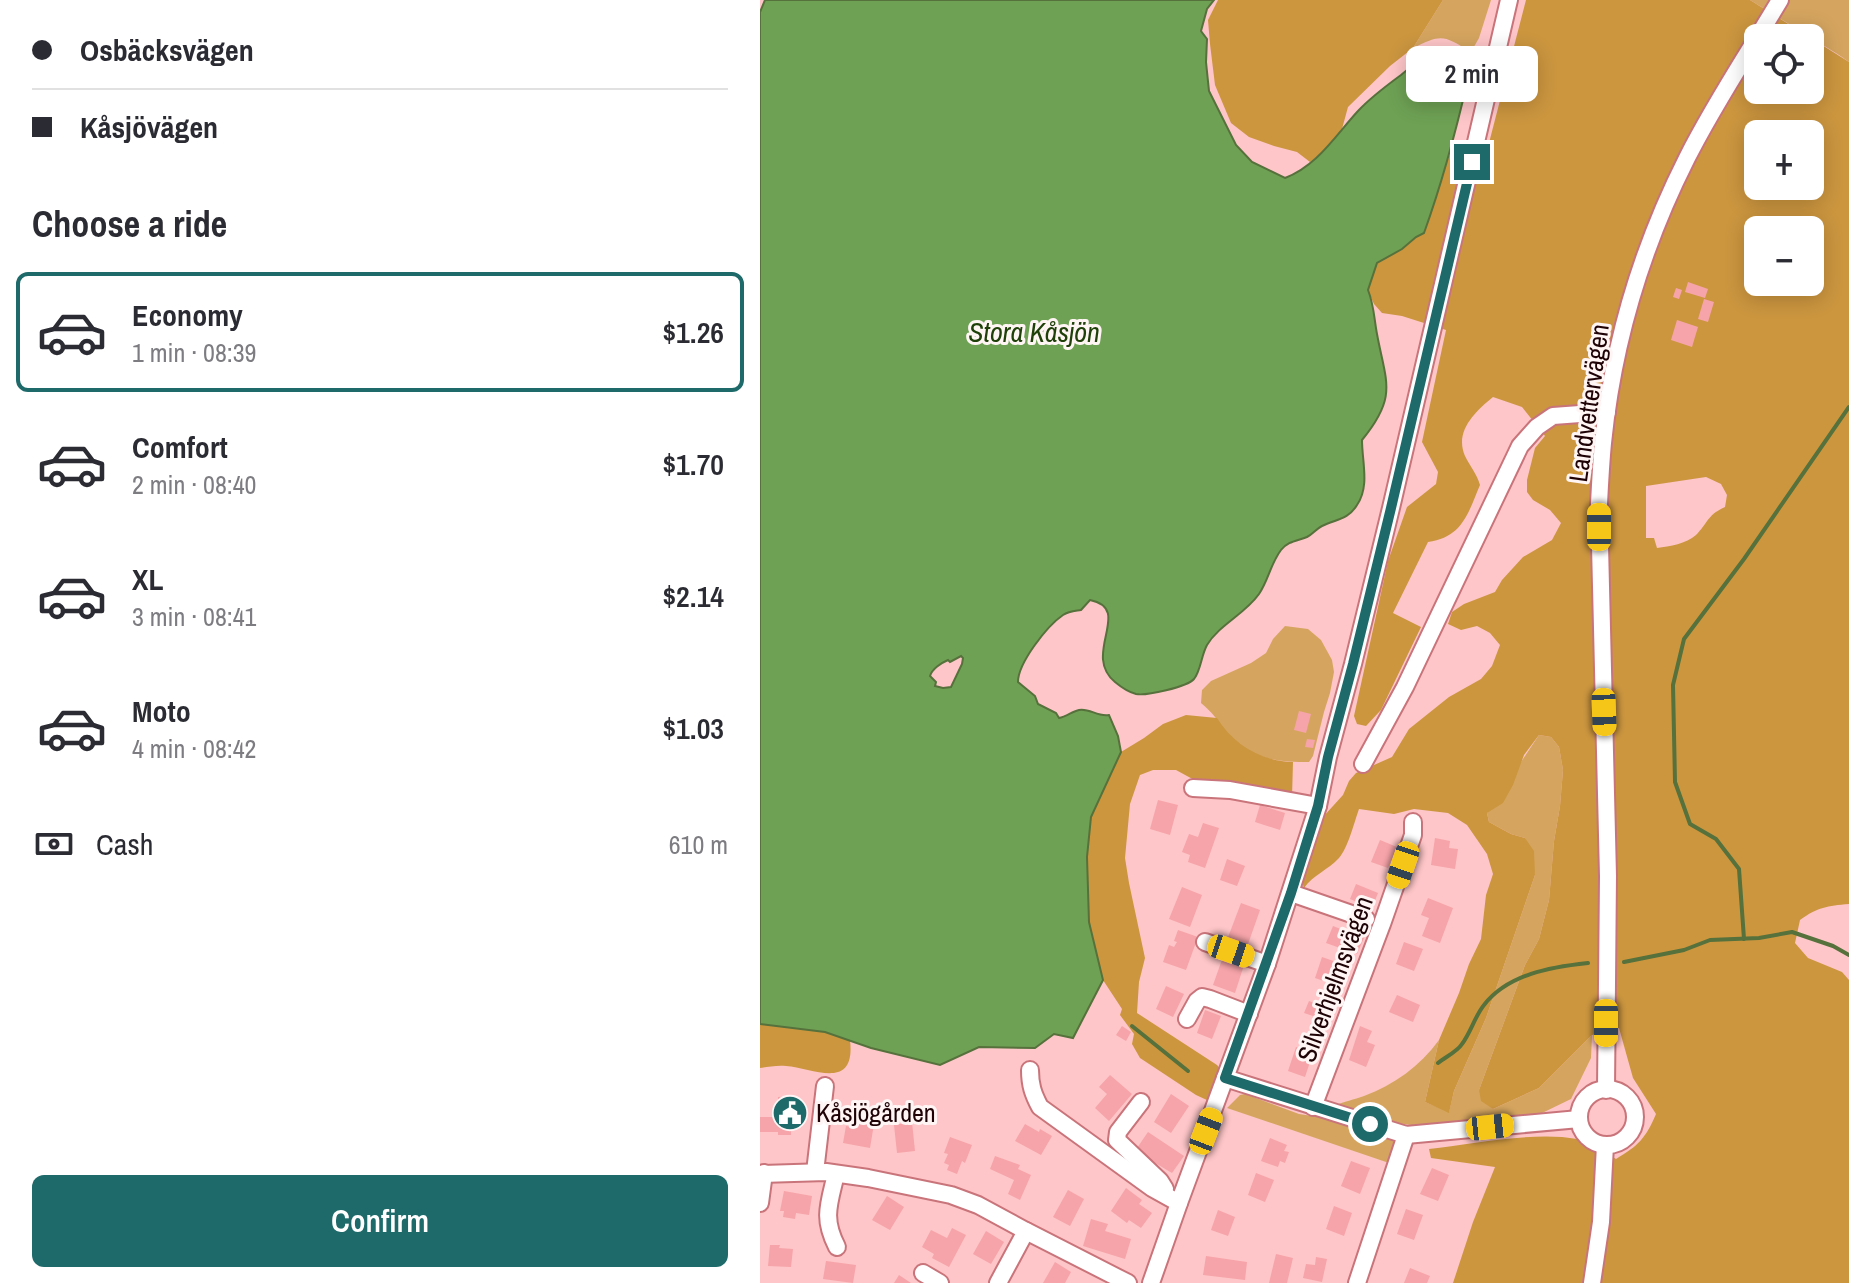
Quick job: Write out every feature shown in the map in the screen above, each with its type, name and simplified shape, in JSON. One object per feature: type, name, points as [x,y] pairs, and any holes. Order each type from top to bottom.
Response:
[{"type":"street","points":[[1151,1283],[1174,1200],[1249,1014],[1318,806],[1509,0]]},
{"type":"street","name":"Landvettervägen","points":[[1606,1090],[1607,845],[1599,504],[1607,412],[1630,301],[1665,205],[1688,156],[1780,0]]},
{"type":"street","points":[[1363,764],[1405,687],[1520,446],[1537,427],[1553,416],[1607,412]]},
{"type":"street","points":[[1193,788],[1230,790],[1318,806]]},
{"type":"street","name":"Silverhjelmsvägen","points":[[1313,1107],[1382,924],[1413,835],[1413,822]]},
{"type":"street","points":[[1291,893],[1366,919]]},
{"type":"street","points":[[1205,942],[1267,964]]},
{"type":"street","points":[[1187,1019],[1202,997],[1249,1014]]},
{"type":"street","points":[[1030,1070],[1033,1094],[1040,1107],[1152,1188],[1174,1200]]},
{"type":"street","points":[[1225,1078],[1406,1135],[1579,1119]]},
{"type":"street","points":[[815,1172],[825,1086]]},
{"type":"street","points":[[1606,1090],[1627,1098],[1634,1118],[1633,1127],[1625,1138],[1618,1143],[1605,1145],[1588,1138],[1582,1131],[1579,1119],[1586,1098],[1606,1090]]},
{"type":"street","points":[[1141,1102],[1118,1132],[1117,1140],[1160,1181],[1174,1200]]},
{"type":"street","points":[[1357,1283],[1406,1135]]},
{"type":"street","points":[[1592,1283],[1601,1222],[1605,1145]]},
{"type":"street","points":[[760,1203],[762,1174],[836,1174],[951,1195],[978,1205],[1128,1283]]},
{"type":"street","points":[[836,1174],[827,1215],[837,1247]]},
{"type":"street","points":[[998,1283],[1026,1231]]},
{"type":"street","points":[[923,1273],[940,1283]]},
{"type":"shaded area","points":[[1218,0],[1443,0],[1413,48],[1348,107],[1342,129],[1328,148],[1310,162],[1297,152],[1249,137],[1231,123],[1215,85],[1210,44],[1208,20]]},
{"type":"shaded area","points":[[1443,0],[1491,0],[1479,38],[1471,52],[1442,38],[1413,48]]},
{"type":"shaded area","points":[[1526,0],[1750,0],[1788,24],[1744,24],[1744,104],[1824,104],[1824,46],[1849,62],[1849,904],[1823,908],[1800,920],[1795,943],[1808,958],[1842,972],[1849,980],[1849,1283],[1453,1283],[1495,1167],[1431,1158],[1429,1149],[1542,1136],[1587,1142],[1616,1159],[1640,1141],[1656,1114],[1633,1078],[1619,1028],[1592,1035],[1539,1088],[1493,1109],[1481,1101],[1479,1090],[1525,965],[1539,939],[1549,900],[1563,770],[1559,747],[1551,737],[1539,735],[1524,755],[1503,803],[1487,813],[1489,822],[1525,838],[1534,851],[1535,875],[1486,1018],[1454,1091],[1449,1113],[1425,1102],[1439,1040],[1481,939],[1486,895],[1493,874],[1487,854],[1467,825],[1448,813],[1414,809],[1394,814],[1359,809],[1342,854],[1304,888],[1302,882],[1323,817],[1343,795],[1349,781],[1356,773],[1392,757],[1409,729],[1449,697],[1481,679],[1492,666],[1500,645],[1490,633],[1477,626],[1461,630],[1448,624],[1452,612],[1495,592],[1523,557],[1552,540],[1561,523],[1527,492],[1535,448],[1545,436],[1522,407],[1493,397],[1468,422],[1462,438],[1465,456],[1480,485],[1472,505],[1457,529],[1428,542],[1393,613],[1421,627],[1381,710],[1366,726],[1357,724],[1354,716],[1388,561],[1407,507],[1436,484],[1438,472],[1422,442],[1446,330],[1382,313],[1368,291],[1377,263],[1405,245],[1421,229],[1432,208],[1451,151],[1482,170]],"holes":[[[1706,477],[1721,484],[1727,495],[1725,507],[1711,516],[1692,538],[1657,548],[1654,538],[1646,538],[1646,486]]]},
{"type":"shaded area","points":[[1750,0],[1849,0],[1849,62],[1824,46],[1824,24],[1789,24]]},
{"type":"shaded area","points":[[1285,626],[1308,629],[1321,640],[1332,660],[1334,672],[1330,693],[1309,762],[1275,760],[1255,754],[1235,742],[1201,703],[1202,690],[1211,681],[1266,653]]},
{"type":"shaded area","points":[[1186,715],[1217,718],[1249,750],[1293,762],[1292,797],[1198,782],[1176,770],[1153,770],[1140,775],[1130,804],[1125,858],[1145,958],[1139,982],[1137,1013],[1222,1071],[1209,1101],[1140,1058],[1132,1044],[1134,1034],[1120,1015],[1122,1009],[1103,980],[1089,922],[1087,857],[1091,817],[1121,752],[1163,724]]},
{"type":"shaded area","points":[[1539,735],[1551,737],[1559,747],[1563,770],[1549,900],[1539,939],[1525,965],[1479,1090],[1493,1109],[1539,1088],[1592,1035],[1591,1058],[1571,1099],[1540,1114],[1425,1127],[1383,1121],[1334,1106],[1375,1092],[1396,1080],[1415,1066],[1439,1040],[1425,1102],[1449,1112],[1454,1091],[1486,1018],[1535,875],[1525,838],[1489,822],[1487,813]]},
{"type":"shaded area","points":[[760,1024],[825,1032],[850,1040],[850,1056],[846,1066],[840,1072],[830,1073],[786,1066],[760,1068]]},
{"type":"shaded area","points":[[1245,1094],[1299,1114],[1393,1139],[1389,1163],[1227,1108]]},
{"type":"water","name":"Stora Kåsjön","points":[[765,0],[1214,0],[1207,9],[1201,31],[1207,39],[1209,91],[1236,145],[1252,162],[1285,178],[1307,166],[1368,101],[1417,63],[1438,57],[1469,67],[1454,137],[1424,233],[1377,263],[1368,290],[1386,389],[1381,412],[1362,440],[1363,490],[1353,510],[1284,547],[1259,594],[1207,645],[1196,675],[1190,682],[1166,690],[1136,694],[1115,682],[1106,671],[1103,659],[1108,613],[1102,605],[1090,600],[1081,610],[1056,620],[1034,646],[1019,674],[1018,682],[1035,696],[1038,704],[1056,713],[1059,718],[1083,710],[1109,715],[1121,752],[1091,817],[1087,857],[1089,922],[1103,980],[1073,1038],[1054,1034],[1035,1048],[979,1047],[940,1065],[871,1048],[825,1032],[760,1024],[760,12]],"holes":[[[963,658],[951,687],[935,686],[936,682],[930,676],[935,669],[948,660]]]},
{"type":"building","points":[[1688,282],[1708,289],[1705,298],[1685,292]]},
{"type":"building","points":[[1676,288],[1682,290],[1679,299],[1673,297]]},
{"type":"building","points":[[1704,299],[1714,302],[1708,322],[1698,319]]},
{"type":"building","points":[[1677,320],[1698,327],[1692,347],[1671,340]]},
{"type":"building","points":[[1299,711],[1311,714],[1306,733],[1294,730]]},
{"type":"building","points":[[1307,739],[1315,740],[1313,748],[1305,747]]},
{"type":"building","points":[[1158,800],[1178,805],[1170,835],[1150,829]]},
{"type":"building","points":[[1260,805],[1285,813],[1280,830],[1255,822]]},
{"type":"building","points":[[1203,823],[1219,828],[1205,868],[1188,862],[1190,855],[1182,852],[1189,834],[1198,837]]},
{"type":"building","points":[[1435,838],[1450,841],[1449,848],[1458,849],[1455,869],[1431,865]]},
{"type":"building","points":[[1380,840],[1397,847],[1388,868],[1371,862]]},
{"type":"building","points":[[1227,859],[1245,866],[1237,886],[1220,880]]},
{"type":"building","points":[[1356,884],[1378,893],[1372,908],[1350,899]]},
{"type":"building","points":[[1182,887],[1202,895],[1190,927],[1169,919]]},
{"type":"building","points":[[1428,898],[1453,908],[1440,943],[1422,936],[1429,918],[1421,915]]},
{"type":"building","points":[[1241,903],[1260,910],[1247,947],[1227,940]]},
{"type":"building","points":[[1333,926],[1364,938],[1357,954],[1326,943]]},
{"type":"building","points":[[1178,930],[1198,937],[1186,970],[1163,962],[1169,945],[1174,947],[1177,942],[1174,941]]},
{"type":"building","points":[[1404,942],[1423,949],[1414,971],[1396,964]]},
{"type":"building","points":[[1224,954],[1245,962],[1235,993],[1213,985]]},
{"type":"building","points":[[1322,957],[1342,964],[1335,985],[1315,978]]},
{"type":"building","points":[[1166,986],[1184,994],[1173,1017],[1156,1009]]},
{"type":"building","points":[[1397,995],[1420,1005],[1413,1022],[1389,1012]]},
{"type":"building","points":[[1309,1001],[1333,1010],[1324,1035],[1309,1029],[1313,1016],[1304,1013]]},
{"type":"building","points":[[1205,1010],[1221,1016],[1212,1039],[1197,1033]]},
{"type":"building","points":[[1122,1026],[1131,1032],[1126,1041],[1116,1035]]},
{"type":"building","points":[[1360,1026],[1372,1031],[1367,1042],[1375,1045],[1366,1067],[1349,1060]]},
{"type":"building","points":[[1296,1047],[1313,1053],[1305,1077],[1288,1071]]},
{"type":"building","points":[[1110,1075],[1132,1094],[1109,1121],[1095,1108],[1107,1094],[1099,1087]]},
{"type":"building","points":[[1171,1094],[1189,1106],[1171,1133],[1154,1122]]},
{"type":"building","name":"Kåsjögården","points":[[796,1096],[796,1109],[801,1110],[802,1127],[791,1127],[791,1135],[760,1132],[760,1117],[778,1117],[778,1097]]},
{"type":"building","points":[[858,1121],[874,1124],[870,1148],[843,1143],[846,1126],[857,1128]]},
{"type":"building","points":[[912,1122],[915,1151],[897,1153],[894,1125]]},
{"type":"building","points":[[1025,1124],[1052,1136],[1041,1155],[1015,1141]]},
{"type":"building","points":[[1148,1132],[1184,1156],[1172,1173],[1135,1151]]},
{"type":"building","points":[[950,1137],[972,1145],[957,1174],[947,1170],[949,1165],[944,1163]]},
{"type":"building","points":[[1270,1138],[1287,1145],[1284,1151],[1289,1152],[1285,1163],[1280,1161],[1278,1167],[1261,1161]]},
{"type":"building","points":[[995,1156],[1020,1165],[1018,1169],[1031,1175],[1020,1200],[1008,1194],[1014,1180],[990,1169]]},
{"type":"building","points":[[1351,1161],[1370,1168],[1360,1194],[1341,1186]]},
{"type":"building","points":[[1432,1168],[1449,1175],[1438,1201],[1420,1194]]},
{"type":"building","points":[[1256,1173],[1274,1180],[1265,1202],[1248,1195]]},
{"type":"building","points":[[1126,1188],[1142,1200],[1139,1204],[1152,1213],[1141,1228],[1129,1220],[1127,1223],[1111,1211]]},
{"type":"building","points":[[1068,1190],[1084,1199],[1070,1226],[1053,1217]]},
{"type":"building","points":[[784,1191],[812,1196],[809,1215],[796,1213],[795,1219],[783,1217],[784,1211],[780,1211]]},
{"type":"building","points":[[887,1196],[904,1207],[890,1230],[872,1220]]},
{"type":"building","points":[[1334,1206],[1352,1213],[1344,1236],[1326,1229]]},
{"type":"building","points":[[1406,1209],[1423,1215],[1414,1240],[1397,1234]]},
{"type":"building","points":[[1218,1210],[1235,1217],[1228,1236],[1211,1230]]},
{"type":"building","points":[[1091,1219],[1108,1224],[1105,1231],[1131,1239],[1125,1259],[1083,1246]]},
{"type":"building","points":[[952,1228],[966,1235],[949,1267],[932,1258],[934,1254],[922,1247],[931,1230],[947,1238]]},
{"type":"building","points":[[986,1231],[1004,1242],[991,1264],[973,1254]]},
{"type":"building","points":[[770,1245],[793,1249],[791,1267],[768,1266]]},
{"type":"building","points":[[1276,1254],[1293,1258],[1287,1283],[1269,1283]]},
{"type":"building","points":[[1206,1256],[1247,1262],[1245,1280],[1203,1275]]},
{"type":"building","points":[[1316,1257],[1327,1259],[1322,1282],[1303,1278],[1306,1264],[1315,1265]]},
{"type":"building","points":[[826,1261],[856,1265],[853,1283],[823,1279]]},
{"type":"building","points":[[1055,1262],[1071,1272],[1065,1283],[1043,1283]]},
{"type":"building","points":[[1410,1268],[1430,1276],[1427,1283],[1404,1283]]},
{"type":"building","points":[[899,1275],[911,1283],[894,1283]]},
{"type":"waterway","points":[[1744,939],[1739,869],[1716,839],[1690,824],[1675,782],[1673,685],[1684,639],[1744,559],[1849,407]]},
{"type":"waterway","points":[[1624,962],[1684,950],[1710,940],[1759,938],[1792,932],[1849,955]]},
{"type":"waterway","points":[[1438,1063],[1460,1047],[1484,1005],[1505,986],[1545,970],[1588,963]]},
{"type":"waterway","points":[[1132,1026],[1188,1071]]},
{"type":"place","name":"Kåsjögården","points":[[790,1113]]},
{"type":"route","points":[[1370,1124],[1225,1078],[1291,893],[1318,806],[1472,162]]}]
